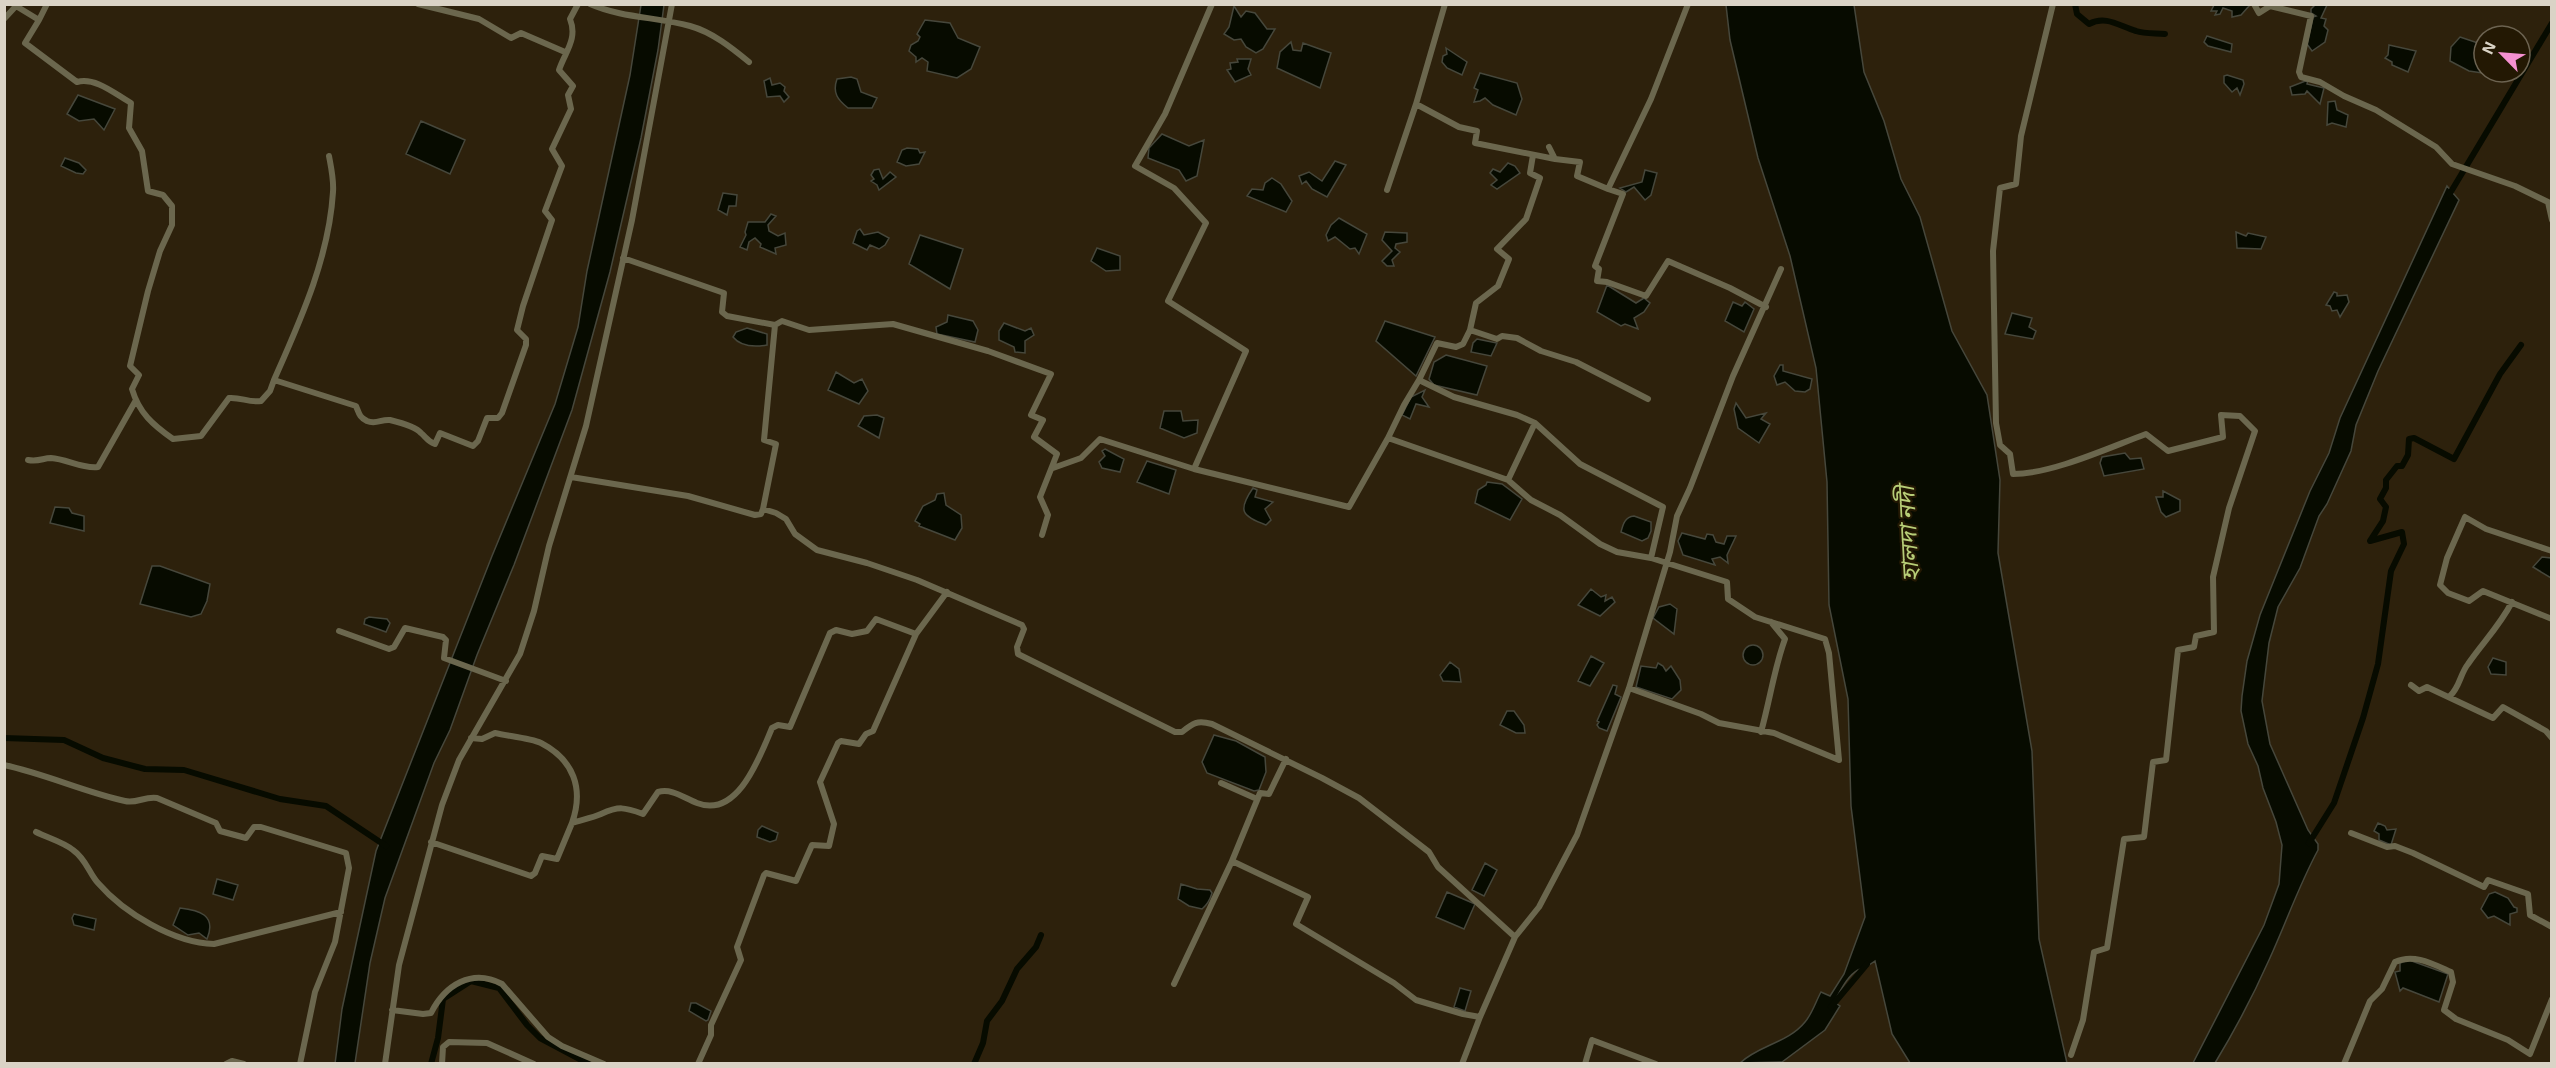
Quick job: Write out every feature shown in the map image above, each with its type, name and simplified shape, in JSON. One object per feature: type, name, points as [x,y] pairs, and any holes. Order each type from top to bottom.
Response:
[{"type":"street","points":[[47,4],[25,43],[77,81],[94,82],[131,104],[129,128],[142,151],[148,191],[163,195],[172,206],[172,225],[160,251],[151,281],[130,366],[139,375],[132,389],[146,418],[173,439],[201,436],[229,398],[237,397],[250,403],[261,401],[270,391],[300,320],[327,237],[333,190],[329,156]]},
{"type":"street","points":[[418,4],[479,19],[511,38],[521,33],[566,52]]},
{"type":"street","points":[[274,380],[356,406],[359,416],[367,421],[377,424],[388,420],[415,429],[423,433],[428,442],[435,444],[440,433],[473,446],[478,441],[487,418],[498,418],[502,414],[526,345],[526,339],[518,330],[523,306],[552,220],[545,211],[562,166],[552,149],[571,109],[567,95],[573,86],[559,70],[573,39],[570,19],[578,4]]},
{"type":"street","points":[[590,4],[606,11],[690,26],[728,44],[749,62]]},
{"type":"street","points":[[385,1064],[399,965],[431,842],[453,772],[520,654],[532,619],[549,546],[586,426],[623,258],[672,4]]},
{"type":"street","points":[[1194,469],[1246,351],[1168,301],[1206,223],[1174,188],[1135,166],[1165,114],[1212,4]]},
{"type":"street","points":[[1387,189],[1416,104],[1445,4]]},
{"type":"street","points":[[1608,189],[1651,99],[1688,4]]},
{"type":"street","points":[[2053,4],[2021,136],[2016,184],[2000,188],[1993,250],[1996,423],[2000,445],[2010,454],[2013,474],[2033,472],[2070,461],[2146,434],[2168,451],[2200,444],[2223,437],[2221,415],[2240,416],[2255,431],[2229,508],[2213,577],[2214,632],[2196,636],[2194,647],[2178,651],[2166,760],[2153,762],[2144,837],[2124,839],[2107,948],[2094,952],[2083,1020],[2071,1054]]},
{"type":"street","points":[[2254,4],[2259,13],[2270,6],[2311,16],[2299,72],[2301,76],[2320,82],[2376,110],[2436,147],[2452,164],[2550,201],[2552,220]]},
{"type":"street","points":[[4,19],[16,6],[39,20]]},
{"type":"street","points":[[1416,104],[1459,127],[1477,131],[1475,143],[1580,162],[1577,176],[1623,194],[1595,266],[1599,268],[1597,281],[1607,282],[1646,296],[1668,261],[1730,288],[1766,307]]},
{"type":"street","points":[[1549,147],[1555,159]]},
{"type":"street","points":[[1053,468],[1081,458],[1100,439],[1194,469],[1349,507],[1437,343],[1456,347],[1463,344],[1470,330],[1476,303],[1498,286],[1509,259],[1497,249],[1526,219],[1540,178],[1530,173],[1533,155]]},
{"type":"street","points":[[623,258],[724,293],[722,312],[727,316],[775,325],[782,321],[809,330],[892,324],[988,351],[1051,374],[1031,415],[1043,420],[1034,437],[1057,454],[1040,497],[1048,515],[1042,535]]},
{"type":"street","points":[[1462,1064],[1515,937],[1539,907],[1577,835],[1629,688],[1666,564],[1677,516],[1733,376],[1766,307],[1781,269]]},
{"type":"street","points":[[571,477],[688,496],[755,515],[761,514],[776,444],[764,440],[775,325]]},
{"type":"street","points":[[1470,330],[1497,339],[1502,336],[1517,338],[1541,351],[1576,362],[1648,399]]},
{"type":"street","points":[[1419,380],[1454,397],[1517,415],[1535,423],[1580,464],[1663,507],[1651,558]]},
{"type":"street","points":[[28,460],[39,462],[49,458],[89,468],[98,467],[136,400]]},
{"type":"street","points":[[1508,480],[1535,423]]},
{"type":"street","points":[[1388,438],[1508,480],[1531,500],[1560,515],[1600,544],[1726,582],[1728,599],[1755,617],[1825,639],[1829,653],[1839,760],[1774,733],[1719,723],[1701,714],[1629,688]]},
{"type":"street","points":[[763,509],[786,519],[795,534],[817,550],[891,571],[947,592],[1022,625],[1024,629],[1017,647],[1018,654],[1117,705],[1175,732],[1182,732],[1194,722],[1212,724],[1286,759],[1359,798],[1429,852],[1438,867],[1515,937]]},
{"type":"street","points":[[2552,551],[2486,530],[2465,517],[2447,558],[2440,585],[2448,592],[2469,601],[2483,591],[2552,619]]},
{"type":"street","points":[[698,1064],[711,1035],[711,1025],[741,960],[737,947],[764,875],[766,873],[796,881],[812,845],[829,846],[834,824],[820,782],[839,741],[859,744],[866,734],[873,731],[916,634],[947,592]]},
{"type":"street","points":[[2450,696],[2456,691],[2466,666],[2500,625],[2512,602]]},
{"type":"street","points":[[572,823],[601,814],[610,808],[622,807],[643,814],[658,792],[666,790],[700,804],[714,806],[729,798],[743,788],[751,776],[772,728],[778,725],[790,727],[830,633],[836,630],[852,634],[867,631],[876,619],[916,634]]},
{"type":"street","points":[[1761,732],[1776,664],[1785,639],[1771,622]]},
{"type":"street","points":[[339,631],[389,650],[394,647],[404,629],[408,627],[445,639],[444,658],[506,681]]},
{"type":"street","points":[[2411,685],[2419,692],[2427,687],[2450,696],[2493,718],[2503,707],[2546,730],[2552,738]]},
{"type":"street","points":[[431,842],[531,876],[535,873],[542,856],[557,859],[572,823],[578,799],[570,768],[561,758],[540,742],[531,740],[495,733],[482,740],[471,738]]},
{"type":"street","points":[[1174,984],[1232,861],[1257,799],[1260,793],[1269,794],[1286,759]]},
{"type":"street","points":[[4,765],[126,802],[148,797],[157,798],[216,823],[220,831],[237,837],[247,838],[254,827],[261,827],[346,853],[349,868],[335,942],[312,1004],[300,1064]]},
{"type":"street","points":[[1221,783],[1257,799]]},
{"type":"street","points":[[36,832],[75,852],[90,868],[98,884],[135,916],[178,935],[207,944],[341,912]]},
{"type":"street","points":[[2351,833],[2387,847],[2395,846],[2404,849],[2484,886],[2488,880],[2528,894],[2530,915],[2552,927]]},
{"type":"street","points":[[1232,861],[1308,897],[1296,924],[1394,983],[1416,1000],[1480,1017]]},
{"type":"street","points":[[2344,1064],[2370,1001],[2382,989],[2396,962],[2405,957],[2418,958],[2451,972],[2453,982],[2444,1010],[2456,1019],[2508,1040],[2530,1054],[2552,999]]},
{"type":"street","points":[[392,1010],[431,1013],[438,999],[458,981],[467,978],[493,979],[502,984],[548,1037],[562,1046],[604,1064]]},
{"type":"street","points":[[1585,1064],[1592,1040],[1656,1064]]},
{"type":"street","points":[[442,1064],[443,1047],[448,1042],[487,1043],[534,1064]]},
{"type":"street","points":[[226,1064],[232,1061],[244,1064]]},
{"type":"water","points":[[641,5],[664,5],[658,50],[641,138],[610,272],[572,410],[450,730],[434,763],[385,898],[370,963],[355,1063],[335,1064],[342,1009],[376,851],[492,556],[555,404],[578,327],[587,271],[630,75]]},
{"type":"water","name":"হালদা নদী","points":[[1726,5],[1854,5],[1864,72],[1884,121],[1901,179],[1920,217],[1952,331],[1987,395],[2000,480],[1998,553],[2032,751],[2039,939],[2067,1063],[1910,1063],[1892,1034],[1875,961],[1858,970],[1847,980],[1834,1002],[1840,1006],[1825,1030],[1782,1062],[1740,1063],[1798,1029],[1810,1015],[1821,992],[1830,996],[1844,974],[1865,917],[1851,806],[1848,699],[1829,605],[1827,482],[1816,368],[1790,256],[1758,158],[1730,40]]},
{"type":"water","points":[[2214,5],[2249,6],[2241,15],[2232,17],[2232,11],[2223,8],[2220,14],[2215,15],[2217,11],[2211,11]]},
{"type":"water","points":[[2315,5],[2327,5],[2321,18],[2326,19],[2324,26],[2328,30],[2325,42],[2312,51],[2307,44],[2313,17],[2316,16],[2311,13]]},
{"type":"water","points":[[1234,6],[1241,17],[1246,11],[1255,13],[1267,29],[1275,29],[1263,49],[1256,53],[1246,47],[1241,39],[1234,40],[1224,34],[1229,27]]},
{"type":"water","points":[[925,20],[950,23],[958,38],[980,47],[971,69],[957,78],[927,71],[928,62],[922,58],[916,62],[916,57],[909,51],[911,45],[918,41],[920,37],[917,34]]},
{"type":"water","points":[[2207,36],[2232,44],[2231,52],[2208,46],[2204,42]]},
{"type":"water","points":[[2460,37],[2472,41],[2472,71],[2450,61],[2451,47]]},
{"type":"water","points":[[1291,42],[1293,50],[1301,51],[1303,43],[1331,53],[1320,88],[1277,68],[1280,52]]},
{"type":"water","points":[[2389,45],[2416,51],[2408,72],[2392,65],[2392,62],[2385,58],[2388,55]]},
{"type":"water","points":[[1446,48],[1467,62],[1462,75],[1447,68],[1442,62],[1443,56],[1447,54]]},
{"type":"water","points":[[1237,59],[1251,59],[1248,69],[1251,75],[1235,82],[1227,70],[1231,69],[1230,63],[1238,62]]},
{"type":"water","points":[[1480,73],[1517,83],[1522,99],[1516,115],[1493,105],[1485,98],[1474,102],[1478,90],[1474,88]]},
{"type":"water","points":[[2224,76],[2243,80],[2240,95],[2237,88],[2232,92],[2224,83]]},
{"type":"water","points":[[851,77],[857,79],[861,92],[877,98],[872,108],[848,108],[839,99],[835,88],[837,79]]},
{"type":"water","points":[[770,78],[772,85],[780,83],[785,87],[784,91],[789,97],[784,102],[780,96],[767,97],[764,81]]},
{"type":"water","points":[[2308,80],[2307,84],[2324,88],[2320,104],[2307,91],[2305,94],[2292,95],[2290,87]]},
{"type":"water","points":[[78,95],[115,109],[104,130],[94,119],[79,121],[67,114]]},
{"type":"water","points":[[2335,101],[2337,110],[2348,115],[2346,127],[2332,123],[2327,125],[2328,102]]},
{"type":"water","points":[[421,121],[465,140],[450,174],[406,154]]},
{"type":"water","points":[[1162,134],[1189,146],[1204,140],[1197,176],[1186,181],[1179,170],[1148,158],[1149,148]]},
{"type":"water","points":[[918,149],[920,153],[925,152],[919,164],[906,166],[897,162],[902,150]]},
{"type":"water","points":[[65,158],[79,163],[86,170],[83,174],[76,173],[61,166]]},
{"type":"water","points":[[1335,161],[1346,165],[1327,197],[1312,189],[1306,181],[1302,184],[1299,176],[1309,172],[1322,181]]},
{"type":"water","points":[[1508,163],[1515,166],[1520,173],[1497,189],[1491,185],[1497,180],[1490,173],[1493,169],[1500,172]]},
{"type":"water","points":[[879,169],[883,179],[890,172],[896,177],[879,190],[877,185],[871,181],[874,179],[871,175],[874,170]]},
{"type":"water","points":[[1645,170],[1657,173],[1651,195],[1645,200],[1634,187],[1626,192],[1620,188],[1642,182]]},
{"type":"water","points":[[1272,178],[1281,184],[1292,201],[1286,212],[1247,196],[1252,189],[1263,190],[1265,183]]},
{"type":"water","points":[[2447,186],[2459,200],[2378,371],[2356,425],[2351,451],[2327,504],[2319,516],[2300,568],[2278,607],[2269,643],[2262,701],[2270,744],[2308,830],[2318,844],[2318,850],[2257,987],[2215,1063],[2193,1063],[2264,925],[2279,884],[2282,845],[2258,766],[2248,744],[2241,711],[2247,661],[2260,615],[2310,491],[2329,453],[2340,418]]},
{"type":"water","points":[[723,193],[737,195],[736,206],[729,206],[727,215],[718,210]]},
{"type":"water","points":[[771,214],[776,216],[768,225],[769,231],[778,236],[785,233],[786,245],[775,248],[776,254],[760,247],[761,244],[755,238],[749,242],[747,250],[740,247],[746,235],[748,222],[765,222]]},
{"type":"water","points":[[1339,218],[1367,234],[1359,254],[1355,248],[1350,249],[1335,237],[1328,241],[1326,235],[1331,225]]},
{"type":"water","points":[[860,229],[864,235],[878,232],[889,238],[879,249],[870,245],[867,250],[853,243]]},
{"type":"water","points":[[1385,232],[1407,233],[1407,242],[1396,244],[1395,248],[1400,252],[1392,260],[1394,266],[1387,266],[1382,261],[1392,251],[1382,240]]},
{"type":"water","points":[[2236,232],[2246,236],[2248,233],[2266,237],[2261,249],[2237,248]]},
{"type":"water","points":[[920,235],[963,249],[950,289],[909,264]]},
{"type":"water","points":[[1097,248],[1120,256],[1120,270],[1106,271],[1091,261]]},
{"type":"water","points":[[1607,285],[1636,303],[1644,298],[1650,303],[1644,312],[1634,318],[1638,329],[1625,324],[1621,326],[1597,312]]},
{"type":"water","points":[[2334,292],[2337,296],[2347,295],[2349,302],[2340,317],[2337,310],[2332,311],[2330,306],[2326,305]]},
{"type":"water","points":[[1733,302],[1742,306],[1745,302],[1754,309],[1744,332],[1725,321]]},
{"type":"water","points":[[2012,313],[2032,318],[2029,327],[2036,331],[2033,339],[2005,334]]},
{"type":"water","points":[[948,315],[973,321],[978,330],[975,342],[937,334],[936,327],[947,322]]},
{"type":"water","points":[[1385,321],[1435,337],[1416,376],[1376,341]]},
{"type":"water","points":[[1004,323],[1025,331],[1031,328],[1034,335],[1025,341],[1025,353],[1015,352],[1014,347],[999,340],[999,331]]},
{"type":"water","points":[[747,328],[767,334],[767,345],[748,346],[733,337],[736,332]]},
{"type":"water","points":[[1477,339],[1497,343],[1491,356],[1471,352],[1473,343]]},
{"type":"water","points":[[1446,355],[1487,366],[1477,395],[1434,385],[1429,379],[1434,362]]},
{"type":"water","points":[[1780,365],[1783,365],[1783,371],[1812,379],[1810,389],[1805,392],[1795,391],[1785,382],[1777,385],[1774,376]]},
{"type":"water","points":[[836,372],[854,383],[862,379],[868,391],[859,404],[828,390]]},
{"type":"water","points":[[1425,390],[1422,397],[1429,407],[1416,404],[1410,419],[1402,415],[1411,397]]},
{"type":"water","points":[[1736,403],[1746,418],[1766,413],[1761,419],[1770,424],[1759,443],[1738,428],[1734,409]]},
{"type":"water","points":[[1164,411],[1181,411],[1183,421],[1198,420],[1197,433],[1184,438],[1160,428]]},
{"type":"water","points":[[877,415],[884,418],[879,438],[858,426],[864,416]]},
{"type":"water","points":[[1105,449],[1124,459],[1120,472],[1102,468],[1099,462],[1105,456],[1102,451]]},
{"type":"water","points":[[2125,453],[2130,459],[2141,458],[2144,469],[2104,476],[2100,463],[2102,457]]},
{"type":"water","points":[[1147,461],[1176,470],[1169,494],[1137,482]]},
{"type":"water","points":[[1487,482],[1502,484],[1522,499],[1510,520],[1475,503],[1478,490]]},
{"type":"water","points":[[1253,488],[1257,490],[1255,497],[1273,502],[1265,509],[1271,520],[1266,525],[1252,519],[1244,512],[1245,502]]},
{"type":"water","points":[[2163,491],[2180,500],[2180,511],[2166,517],[2161,512],[2156,497],[2163,497]]},
{"type":"water","points":[[944,493],[946,505],[961,515],[962,528],[955,540],[919,526],[920,524],[915,521],[923,506],[935,500],[937,494]]},
{"type":"water","points":[[55,507],[69,508],[72,513],[84,516],[84,531],[50,523]]},
{"type":"water","points":[[1634,516],[1651,522],[1648,538],[1642,541],[1621,532],[1626,519]]},
{"type":"water","points":[[1682,533],[1705,539],[1707,534],[1713,535],[1716,542],[1724,544],[1727,536],[1736,536],[1727,555],[1728,563],[1720,557],[1712,559],[1715,565],[1683,555],[1678,541]]},
{"type":"water","points":[[2542,557],[2551,558],[2551,578],[2533,567]]},
{"type":"water","points":[[152,566],[160,566],[210,584],[207,601],[201,614],[191,617],[140,604]]},
{"type":"water","points":[[1591,589],[1601,597],[1606,595],[1605,601],[1612,597],[1615,602],[1600,616],[1578,605]]},
{"type":"water","points":[[1670,604],[1677,609],[1674,634],[1653,618],[1659,607]]},
{"type":"water","points":[[369,617],[387,619],[390,623],[386,632],[364,624],[365,619]]},
{"type":"water","points":[[1753,645],[1760,648],[1763,655],[1760,662],[1753,665],[1746,662],[1743,655],[1746,648]]},
{"type":"water","points":[[1591,656],[1604,663],[1590,686],[1578,681]]},
{"type":"water","points":[[2493,658],[2506,662],[2506,675],[2491,674],[2488,667]]},
{"type":"water","points":[[1450,662],[1459,669],[1461,682],[1443,681],[1440,675]]},
{"type":"water","points":[[1658,663],[1666,671],[1671,666],[1680,680],[1681,690],[1672,699],[1636,687],[1641,666],[1656,668]]},
{"type":"water","points":[[1613,685],[1617,686],[1615,694],[1621,697],[1607,731],[1599,728],[1597,721]]},
{"type":"water","points":[[1507,711],[1514,711],[1524,725],[1525,733],[1516,733],[1500,725]]},
{"type":"water","points":[[1214,735],[1236,741],[1265,757],[1266,772],[1259,790],[1254,791],[1207,773],[1202,762]]},
{"type":"water","points":[[2378,823],[2385,826],[2387,830],[2396,829],[2391,845],[2379,840],[2379,834],[2374,831]]},
{"type":"water","points":[[762,826],[778,833],[776,840],[770,842],[757,837],[758,830]]},
{"type":"water","points":[[1485,863],[1497,870],[1484,896],[1472,890]]},
{"type":"water","points":[[217,879],[238,885],[233,900],[213,894]]},
{"type":"water","points":[[1181,884],[1210,890],[1212,893],[1202,909],[1189,906],[1178,899]]},
{"type":"water","points":[[1447,892],[1475,904],[1464,929],[1436,917]]},
{"type":"water","points":[[2495,892],[2508,898],[2517,908],[2517,912],[2510,914],[2510,925],[2494,916],[2488,918],[2481,909],[2489,894]]},
{"type":"water","points":[[180,908],[200,912],[208,919],[210,924],[207,939],[199,933],[188,935],[173,925]]},
{"type":"water","points":[[74,914],[96,919],[94,930],[74,925],[72,918]]},
{"type":"water","points":[[2409,960],[2448,974],[2439,1002],[2403,988],[2400,991],[2395,972],[2400,971],[2400,963]]},
{"type":"water","points":[[1460,988],[1471,991],[1465,1011],[1454,1007]]},
{"type":"water","points":[[691,1003],[696,1003],[711,1011],[708,1020],[689,1011]]},
{"type":"waterway","points":[[2075,4],[2077,14],[2089,24],[2107,21],[2139,32],[2165,34]]},
{"type":"waterway","points":[[2449,195],[2552,23]]},
{"type":"waterway","points":[[2309,843],[2334,803],[2363,718],[2378,664],[2391,571],[2404,544],[2402,532],[2370,541],[2383,521],[2386,507],[2380,499],[2386,488],[2386,480],[2397,466],[2402,466],[2408,455],[2409,439],[2414,438],[2454,459],[2500,374],[2521,345]]},
{"type":"waterway","points":[[4,738],[64,740],[103,758],[145,769],[184,770],[280,799],[326,806],[386,846]]},
{"type":"waterway","points":[[974,1064],[983,1043],[987,1021],[1002,1001],[1017,969],[1036,947],[1041,935]]},
{"type":"waterway","points":[[1831,1007],[1867,964]]},
{"type":"waterway","points":[[431,1064],[438,1038],[443,999],[471,981],[499,988],[527,1025],[540,1038],[589,1064]]}]
